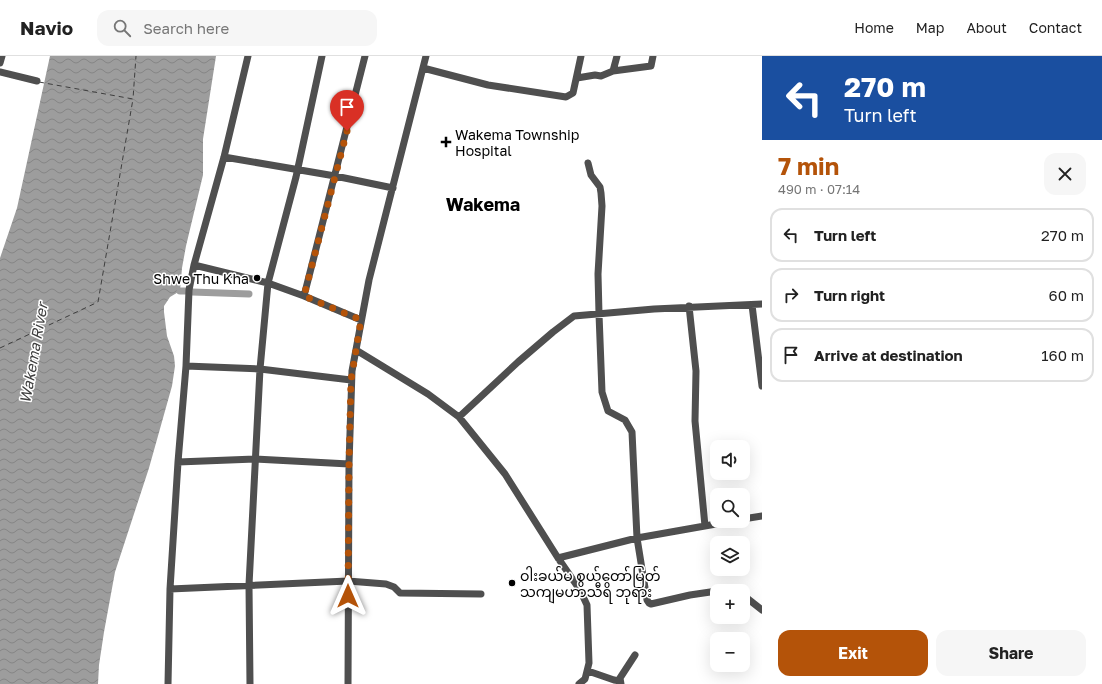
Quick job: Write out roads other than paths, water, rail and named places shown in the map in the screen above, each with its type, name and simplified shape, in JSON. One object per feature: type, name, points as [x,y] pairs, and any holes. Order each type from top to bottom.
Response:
[{"type":"street","points":[[0,62],[2,56]]},
{"type":"street","points":[[168,684],[170,589],[186,366],[189,290],[194,266],[224,157],[248,56]]},
{"type":"street","points":[[250,684],[249,585],[260,369],[268,283],[298,170],[322,56]]},
{"type":"street","points":[[304,296],[365,56]]},
{"type":"street","points":[[348,684],[351,380],[369,280],[426,56]]},
{"type":"street","points":[[423,68],[488,85],[566,97],[573,93],[581,56]]},
{"type":"street","points":[[613,71],[616,56]]},
{"type":"street","points":[[577,78],[595,75],[601,76],[613,71],[651,66],[653,56]]},
{"type":"street","points":[[0,72],[37,81]]},
{"type":"street","points":[[224,157],[335,176],[393,188]]},
{"type":"street","points":[[588,163],[591,175],[600,187],[602,200],[598,274],[602,392],[608,412],[625,420],[632,432],[637,538],[649,603],[651,604],[710,592]]},
{"type":"street","points":[[194,266],[268,283],[304,296],[361,320]]},
{"type":"street","points":[[459,417],[518,362],[574,316],[690,306],[762,304]]},
{"type":"street","points":[[752,305],[762,386]]},
{"type":"street","points":[[690,306],[696,371],[695,421],[705,526]]},
{"type":"street","points":[[356,350],[428,394],[459,417],[505,474],[580,590],[587,605],[589,663],[585,679],[579,684]]},
{"type":"street","points":[[186,366],[260,369],[351,380]]},
{"type":"street","points":[[178,462],[255,459],[349,464]]},
{"type":"street","points":[[750,518],[762,516]]},
{"type":"street","points":[[558,558],[637,538],[710,525]]},
{"type":"street","points":[[170,589],[348,581],[386,584],[394,587],[400,593],[481,594]]},
{"type":"street","points":[[750,601],[762,610]]},
{"type":"street","points":[[588,671],[621,682],[620,678],[635,655]]},
{"type":"water","name":"Wakema River","points":[[50,56],[216,56],[203,139],[203,175],[186,246],[180,291],[170,297],[164,306],[167,336],[174,356],[175,366],[172,386],[149,468],[115,572],[104,632],[98,684],[0,684],[0,258],[17,208]]},
{"type":"waterway","points":[[180,291],[187,291]]},
{"type":"waterway","points":[[192,292],[249,294]]},
{"type":"place","name":"Wakema Township Hospital","points":[[446,142]]},
{"type":"place","name":"Shwe Thu Kha","points":[[257,278]]},
{"type":"place","name":"ဝါးခယ်မ စွယ်တော်မြတ် သကျမဟာသီရိ ဘုရား","points":[[512,583]]},
{"type":"district","name":"Wakema","points":[[483,204]]}]
